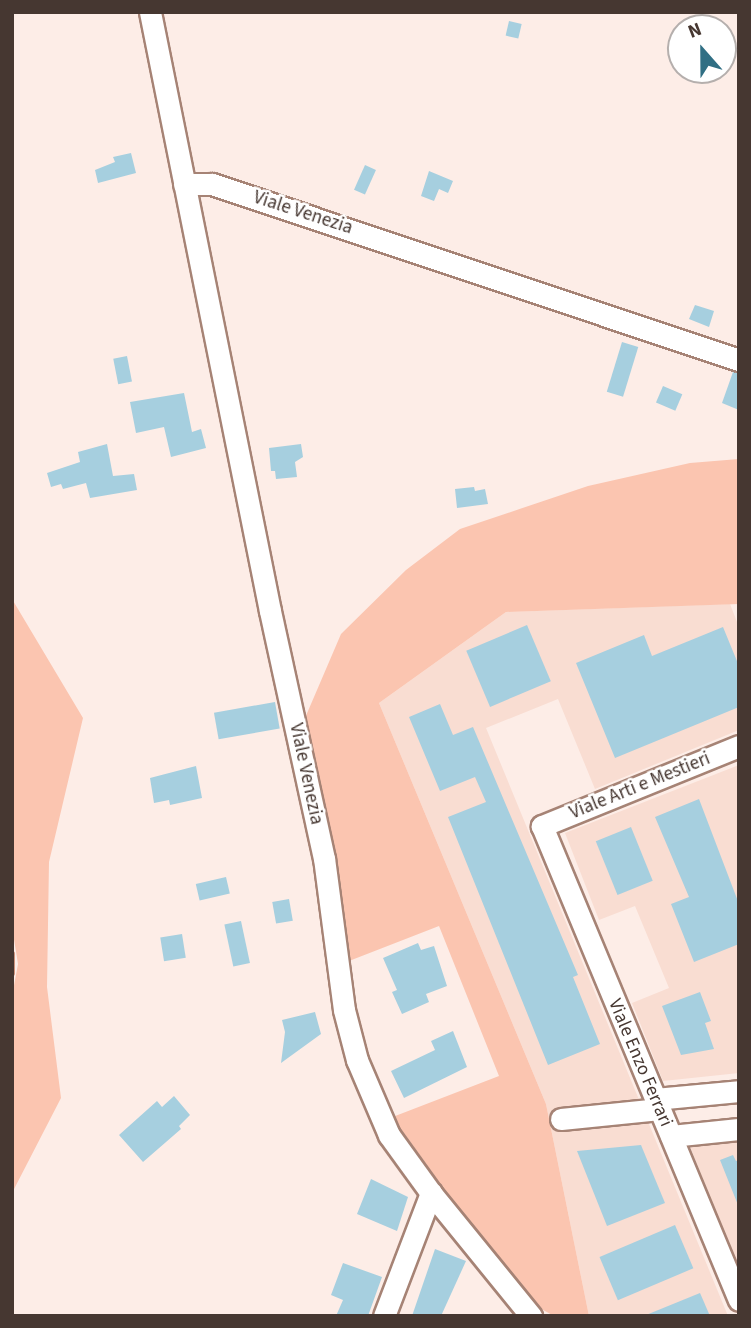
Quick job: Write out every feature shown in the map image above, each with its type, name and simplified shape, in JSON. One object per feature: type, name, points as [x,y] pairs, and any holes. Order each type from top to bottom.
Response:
[{"type":"street","name":"Viale Venezia","points":[[150,12],[267,597],[324,858],[344,1010],[356,1060],[389,1135],[523,1312]]},
{"type":"street","name":"Viale Venezia","points":[[184,184],[212,184],[739,360]]},
{"type":"street","name":"Viale Arti e Mestieri","points":[[542,826],[739,746]]},
{"type":"street","name":"Viale Enzo Ferrari","points":[[542,826],[739,1300]]},
{"type":"street","points":[[561,1119],[739,1091]]},
{"type":"street","points":[[671,1136],[739,1129]]},
{"type":"street","points":[[384,1316],[431,1193]]},
{"type":"shaded area","points":[[739,459],[739,604],[506,612],[379,703],[546,1104],[589,1316],[554,1316],[536,1306],[452,1210],[390,1118],[499,1076],[439,926],[349,961],[338,879],[302,725],[341,634],[406,570],[460,529],[588,486],[690,463]]},
{"type":"shaded area","points":[[12,599],[83,718],[49,862],[47,987],[61,1098],[12,1193],[12,996],[18,964],[12,927]]},
{"type":"shaded area","points":[[730,604],[739,627],[739,730],[595,789],[558,699],[486,728],[728,1316],[589,1316],[546,1104],[379,703],[506,612]]},
{"type":"shaded area","points":[[739,765],[739,1073],[663,1081],[632,1003],[669,988],[635,906],[599,920],[565,833]]},
{"type":"shaded area","points":[[739,1139],[739,1269],[689,1144]]},
{"type":"building","points":[[509,21],[522,24],[518,39],[506,36]]},
{"type":"building","points":[[131,153],[136,173],[98,183],[95,170],[115,162],[113,157]]},
{"type":"building","points":[[365,165],[376,170],[365,195],[354,190]]},
{"type":"building","points":[[429,171],[453,181],[448,193],[439,189],[434,201],[421,196]]},
{"type":"building","points":[[695,305],[714,311],[709,327],[689,319]]},
{"type":"building","points":[[622,342],[638,347],[623,397],[607,392]]},
{"type":"building","points":[[127,356],[132,382],[118,384],[113,359]]},
{"type":"building","points":[[733,372],[739,373],[739,410],[722,403]]},
{"type":"building","points":[[663,386],[682,394],[675,411],[656,403]]},
{"type":"building","points":[[184,393],[192,432],[201,429],[206,448],[171,457],[164,427],[136,433],[130,402]]},
{"type":"building","points":[[107,444],[113,476],[134,474],[137,490],[90,498],[86,483],[63,489],[61,484],[51,487],[47,473],[80,462],[78,452]]},
{"type":"building","points":[[301,444],[303,457],[295,462],[297,477],[276,479],[275,471],[271,471],[269,448]]},
{"type":"building","points":[[474,487],[475,491],[485,489],[488,504],[457,508],[455,489]]},
{"type":"building","points":[[527,625],[551,681],[490,707],[466,651]]},
{"type":"building","points":[[723,627],[739,666],[739,707],[615,758],[576,663],[644,635],[652,656]]},
{"type":"building","points":[[275,702],[280,729],[219,739],[214,713]]},
{"type":"building","points":[[440,704],[453,735],[473,727],[578,975],[573,977],[600,1044],[548,1065],[448,817],[486,802],[475,777],[440,791],[409,717]]},
{"type":"building","points":[[196,766],[202,798],[170,805],[169,800],[154,803],[150,778]]},
{"type":"building","points":[[699,799],[739,904],[739,944],[694,962],[671,904],[689,897],[655,817]]},
{"type":"building","points":[[631,827],[653,881],[617,895],[596,841]]},
{"type":"building","points":[[226,877],[230,894],[200,901],[196,884]]},
{"type":"building","points":[[289,899],[293,921],[276,924],[272,902]]},
{"type":"building","points":[[241,921],[250,963],[233,967],[224,925]]},
{"type":"building","points":[[182,934],[186,958],[164,961],[160,937]]},
{"type":"building","points":[[418,943],[421,950],[434,946],[447,986],[426,994],[429,1002],[402,1014],[392,992],[397,990],[383,958]]},
{"type":"building","points":[[700,992],[711,1021],[705,1023],[714,1049],[681,1055],[662,1006]]},
{"type":"building","points":[[315,1012],[321,1034],[281,1063],[285,1032],[282,1020]]},
{"type":"building","points":[[453,1031],[467,1067],[404,1098],[391,1071],[435,1050],[431,1041]]},
{"type":"building","points":[[174,1096],[190,1115],[179,1126],[181,1129],[143,1162],[119,1135],[157,1101],[162,1107]]},
{"type":"building","points":[[641,1145],[665,1203],[607,1226],[577,1151]]},
{"type":"building","points":[[733,1155],[736,1161],[739,1160],[738,1205],[720,1160]]},
{"type":"building","points":[[371,1179],[408,1197],[397,1231],[357,1214]]},
{"type":"building","points":[[675,1225],[693,1268],[618,1300],[600,1257]]},
{"type":"building","points":[[435,1249],[466,1261],[441,1316],[412,1316]]},
{"type":"building","points":[[343,1263],[382,1277],[368,1316],[336,1316],[343,1300],[331,1295]]},
{"type":"building","points":[[700,1293],[710,1316],[646,1316],[646,1315]]},
{"type":"waterway","points":[[12,953],[12,973]]}]
